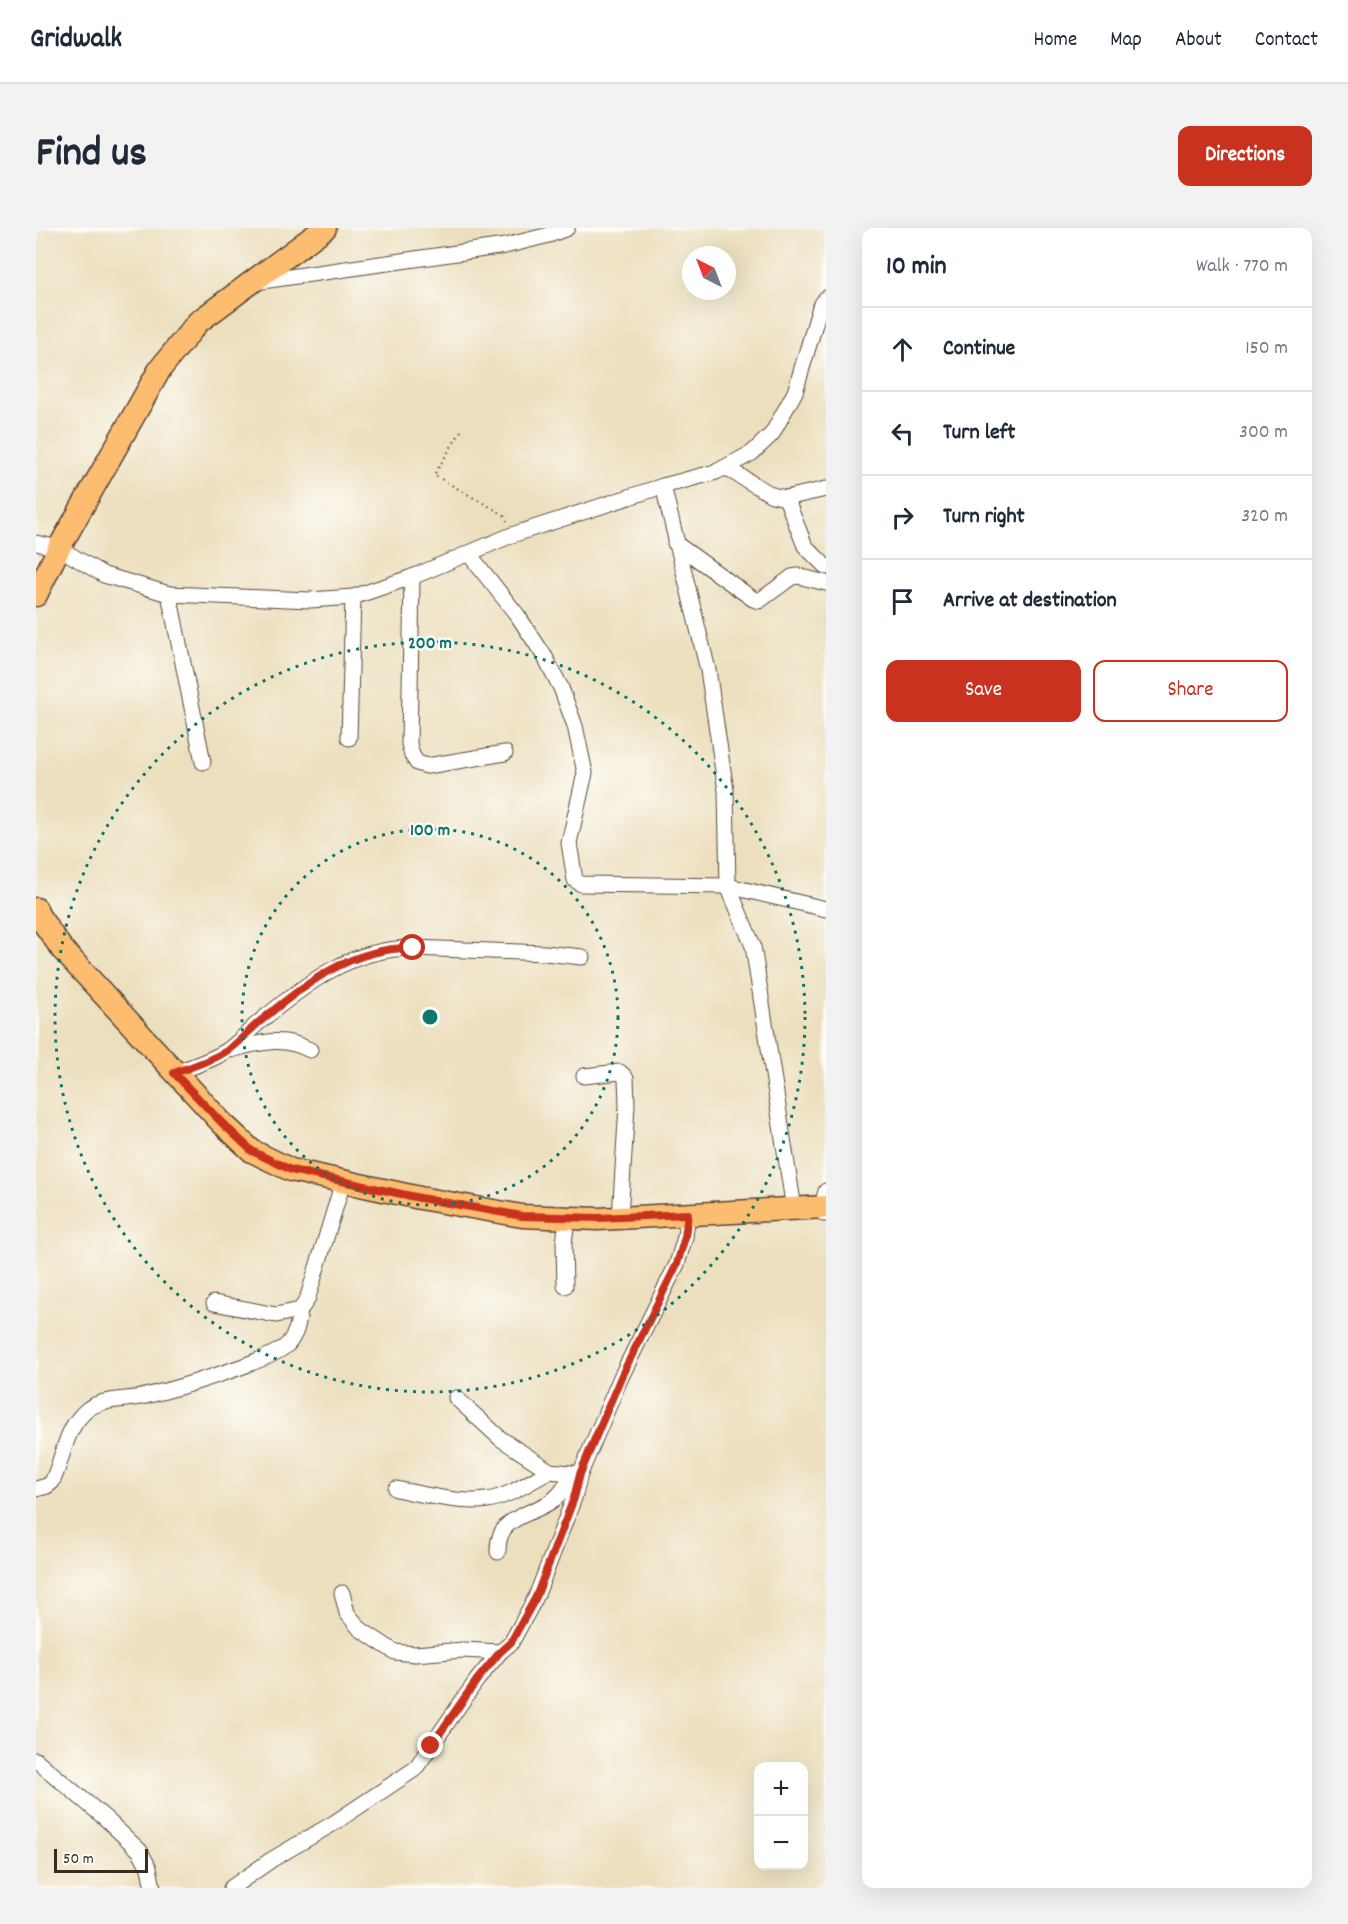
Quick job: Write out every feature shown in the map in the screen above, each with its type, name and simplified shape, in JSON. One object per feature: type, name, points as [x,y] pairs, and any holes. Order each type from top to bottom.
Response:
[{"type":"main road","points":[[36,595],[59,548],[160,369],[198,322],[325,228]]},
{"type":"main road","points":[[37,914],[62,949],[221,1122],[252,1151],[291,1170],[478,1209],[522,1216],[567,1219],[794,1209],[825,1205]]},
{"type":"street","points":[[249,283],[505,246],[567,228]]},
{"type":"street","points":[[36,543],[59,548],[104,575],[169,594],[310,600],[353,597],[412,577],[512,535],[663,486],[716,472],[752,453],[772,434],[795,392],[820,307],[826,298]]},
{"type":"street","points":[[726,468],[772,495],[786,498],[826,489]]},
{"type":"street","points":[[663,486],[675,543],[708,670],[726,791],[728,886],[753,946],[794,1209]]},
{"type":"street","points":[[786,498],[805,546],[826,567]]},
{"type":"street","points":[[675,543],[759,601],[792,577],[798,576],[826,583]]},
{"type":"street","points":[[469,554],[518,616],[545,657],[561,688],[575,726],[585,773],[569,843],[575,880],[581,884],[728,886],[826,909]]},
{"type":"street","points":[[412,577],[409,744],[411,755],[417,763],[427,766],[506,753]]},
{"type":"street","points":[[169,594],[203,762]]},
{"type":"street","points":[[349,738],[353,597]]},
{"type":"street","points":[[174,1073],[208,1061],[227,1050],[311,980],[337,966],[370,953],[392,948],[413,948],[545,953],[582,957]]},
{"type":"street","points":[[227,1050],[274,1040],[310,1050]]},
{"type":"street","points":[[584,1076],[620,1072],[626,1078],[627,1105],[620,1217]]},
{"type":"street","points":[[36,1489],[52,1482],[66,1439],[77,1421],[96,1405],[178,1388],[231,1370],[286,1346],[298,1331],[300,1310],[307,1300],[343,1182]]},
{"type":"street","points":[[498,1551],[498,1540],[506,1526],[554,1500],[576,1473],[677,1264],[685,1237],[688,1214]]},
{"type":"street","points":[[565,1286],[564,1243],[567,1219]]},
{"type":"street","points":[[214,1303],[276,1315],[300,1310]]},
{"type":"street","points":[[456,1398],[501,1439],[550,1471],[576,1473]]},
{"type":"street","points":[[396,1489],[474,1501],[489,1500],[504,1495],[550,1471]]},
{"type":"street","points":[[231,1888],[415,1769],[477,1680],[511,1642],[536,1597],[574,1498],[576,1473]]},
{"type":"street","points":[[342,1593],[347,1613],[360,1629],[395,1652],[415,1654],[463,1650],[500,1652]]},
{"type":"street","points":[[36,1760],[140,1851],[149,1868],[153,1888]]},
{"type":"path","points":[[461,432],[434,476],[504,515],[512,535]]},
{"type":"route","points":[[413,948],[392,948],[370,953],[337,966],[311,980],[227,1050],[208,1061],[174,1073],[252,1151],[291,1170],[420,1198],[522,1216],[567,1219],[688,1214],[685,1237],[677,1264],[621,1377],[580,1474],[574,1498],[536,1597],[511,1642],[477,1680],[431,1746]]}]
